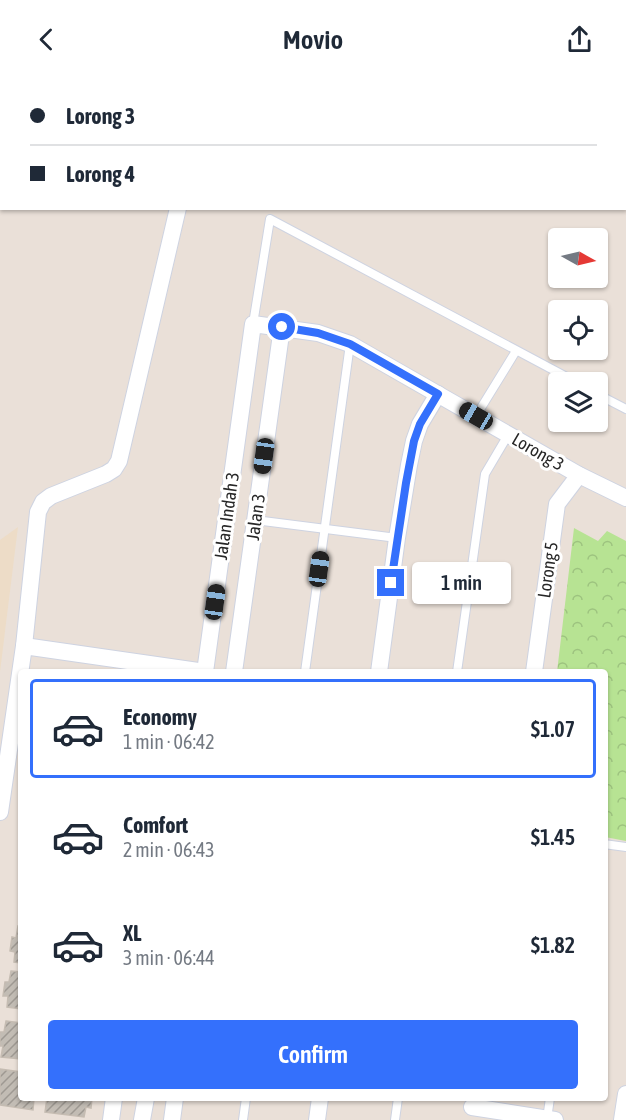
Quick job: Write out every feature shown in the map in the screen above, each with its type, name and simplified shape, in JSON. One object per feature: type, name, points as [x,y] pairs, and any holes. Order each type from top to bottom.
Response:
[{"type":"street","points":[[21,669],[38,512],[43,502],[51,496],[106,474],[114,469],[119,461],[178,210]]},
{"type":"street","name":"Lorong 3","points":[[253,324],[318,333],[350,344],[579,475],[626,498]]},
{"type":"street","name":"Jalan Indah 3","points":[[205,669],[253,324]]},
{"type":"street","name":"Jalan 3","points":[[234,669],[282,327]]},
{"type":"street","points":[[379,669],[397,538],[414,441],[420,424],[438,394]]},
{"type":"street","name":"Lorong 5","points":[[534,669],[557,504],[579,475]]},
{"type":"street","points":[[24,646],[168,669]]},
{"type":"street","points":[[0,812],[18,688]]},
{"type":"street","points":[[622,1120],[626,1094]]},
{"type":"street","points":[[111,1120],[114,1101]]},
{"type":"street","points":[[142,1120],[145,1101]]},
{"type":"street","points":[[171,1120],[174,1101]]},
{"type":"street","points":[[317,1120],[320,1101]]},
{"type":"street","points":[[472,1108],[551,1119]]},
{"type":"lane","points":[[253,324],[272,210]]},
{"type":"lane","points":[[270,219],[557,372]]},
{"type":"lane","points":[[305,669],[350,344]]},
{"type":"lane","points":[[476,416],[516,351]]},
{"type":"lane","points":[[608,400],[626,409]]},
{"type":"lane","points":[[457,669],[484,474],[508,435]]},
{"type":"lane","points":[[255,519],[397,538]]},
{"type":"lane","points":[[608,845],[626,847]]},
{"type":"lane","points":[[243,1120],[246,1101]]},
{"type":"lane","points":[[395,1120],[398,1101]]},
{"type":"lane","points":[[550,1101],[551,1119]]},
{"type":"shaded area","points":[[18,527],[0,672],[0,540]]},
{"type":"green space","points":[[574,528],[598,541],[607,531],[626,541],[626,841],[608,838],[608,669],[557,669]]},
{"type":"building","points":[[18,926],[18,963],[14,962],[15,952],[10,951],[12,937],[16,938]]},
{"type":"building","points":[[11,971],[18,972],[18,1009],[7,1007],[8,996],[3,996],[5,982],[9,982]]},
{"type":"building","points":[[6,1021],[18,1023],[18,1059],[1,1057],[3,1046],[0,1046],[0,1032],[4,1032]]},
{"type":"building","points":[[0,1069],[18,1072],[18,1101],[34,1101],[33,1110],[0,1105]]},
{"type":"building","points":[[47,1101],[92,1101],[91,1108],[86,1107],[84,1117],[45,1112]]},
{"type":"route","points":[[282,327],[318,333],[350,344],[438,394],[420,424],[414,441],[391,583]]}]
